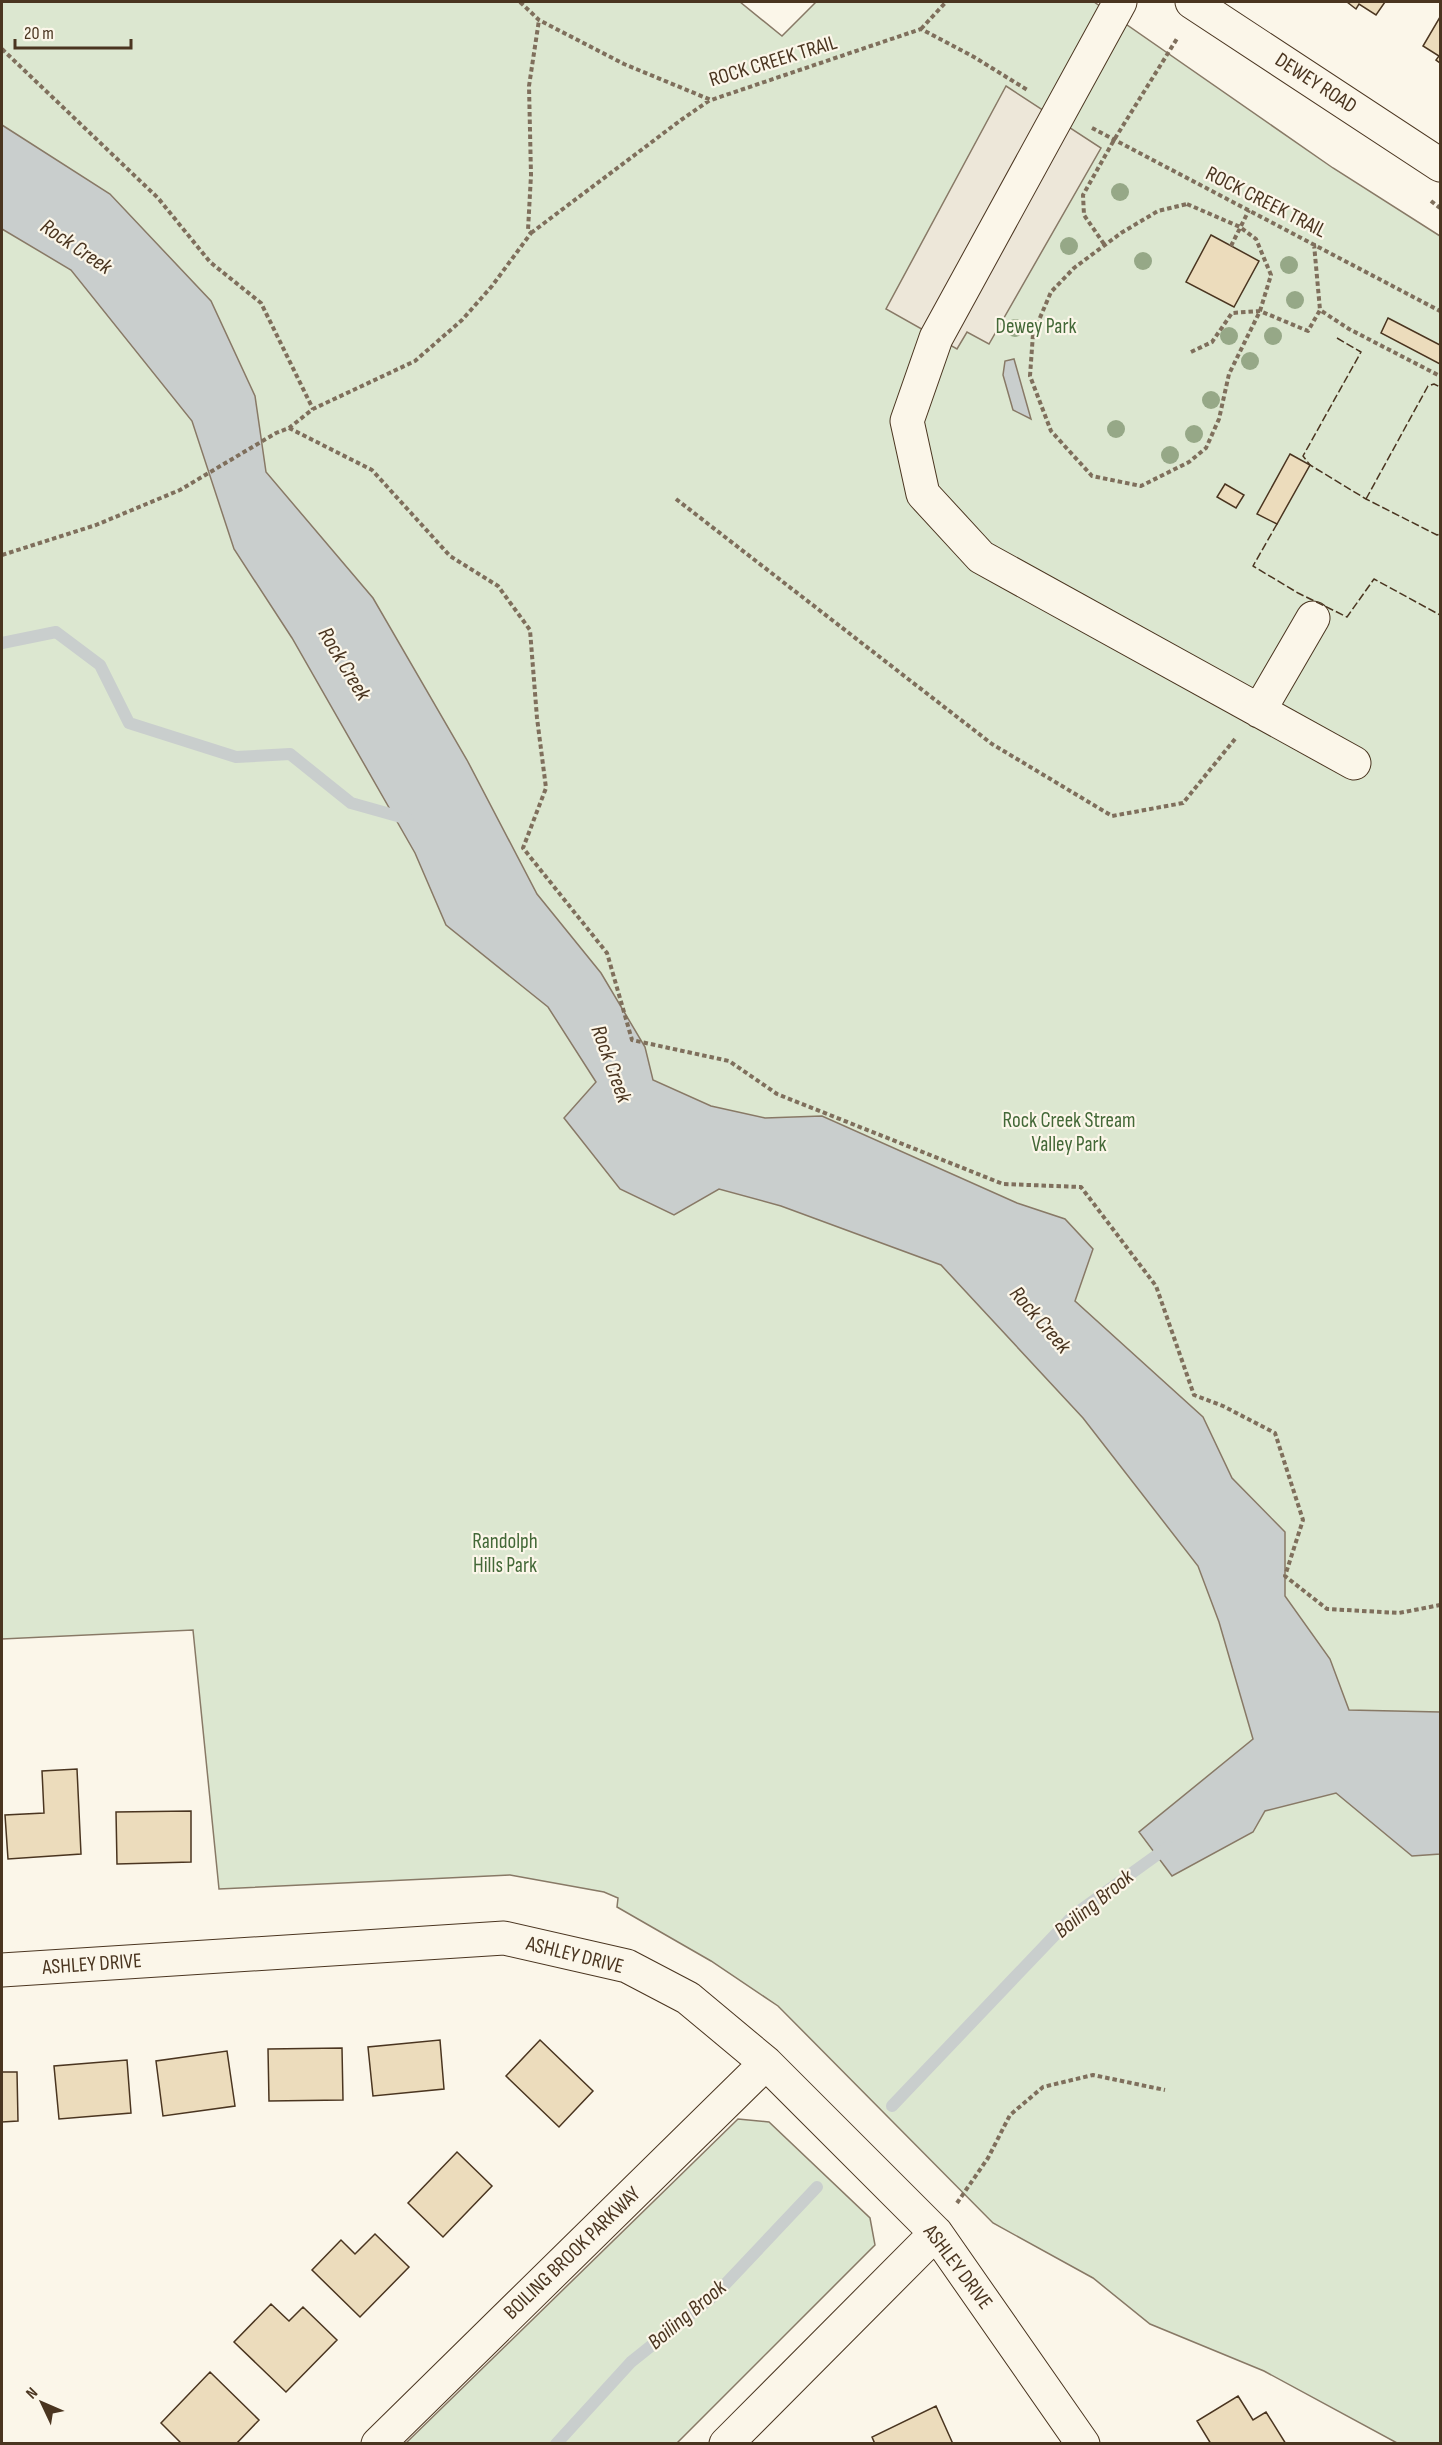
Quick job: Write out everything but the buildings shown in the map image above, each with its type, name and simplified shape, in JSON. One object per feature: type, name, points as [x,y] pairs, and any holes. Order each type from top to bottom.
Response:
[{"type":"street","points":[[1120,2],[936,338],[907,421],[923,494],[981,557],[1354,763]]},
{"type":"street","name":"DEWEY ROAD","points":[[1192,2],[1440,165]]},
{"type":"street","points":[[1259,711],[1313,618]]},
{"type":"street","name":"ASHLEY DRIVE","points":[[2,1970],[504,1938],[627,1966],[688,1998],[766,2063],[936,2233],[1083,2444]]},
{"type":"street","name":"BOILING BROOK PARKWAY","points":[[378,2444],[766,2063]]},
{"type":"street","points":[[726,2444],[936,2233]]},
{"type":"path","name":"ROCK CREEK TRAIL","points":[[520,2],[539,20],[624,64],[711,100],[921,29]]},
{"type":"path","points":[[946,2],[921,29],[974,57],[1038,96]]},
{"type":"path","points":[[531,233],[528,230],[531,175],[529,86],[539,20]]},
{"type":"path","points":[[1104,244],[1084,215],[1083,195],[1178,37]]},
{"type":"path","points":[[2,49],[158,198],[210,262],[261,303],[313,409]]},
{"type":"path","points":[[2,555],[96,525],[180,490],[276,433],[289,428],[313,409],[415,361],[462,320],[492,286],[531,233],[711,100]]},
{"type":"path","name":"ROCK CREEK TRAIL","points":[[1087,125],[1440,311]]},
{"type":"path","points":[[1187,204],[1240,227],[1256,239],[1271,275],[1260,311],[1233,364],[1219,419],[1206,448],[1189,462],[1141,486],[1092,476],[1051,431],[1030,376],[1033,334],[1051,292],[1074,268],[1104,244],[1158,211],[1187,204]]},
{"type":"path","points":[[1231,246],[1249,210]]},
{"type":"path","points":[[1191,352],[1212,342],[1232,313],[1260,311],[1308,331],[1320,310],[1314,244]]},
{"type":"path","points":[[1320,310],[1349,329],[1440,376]]},
{"type":"path","points":[[289,428],[372,470],[450,555],[498,586],[530,630],[537,718],[546,788],[523,848],[607,953],[632,1040],[729,1061],[777,1094],[1003,1184],[1081,1187],[1156,1286],[1194,1395],[1223,1406],[1275,1433],[1303,1520],[1285,1576],[1327,1609],[1399,1613],[1440,1605]]},
{"type":"path","points":[[676,499],[992,744],[1112,816],[1183,803],[1259,711]]},
{"type":"path","points":[[936,2233],[988,2158],[1010,2115],[1043,2088],[1093,2075],[1165,2090]]},
{"type":"green space","points":[[2,2],[740,2],[782,36],[816,2],[1094,2],[1333,168],[1440,236],[1440,2443],[1397,2443],[1264,2371],[1150,2324],[1093,2278],[993,2223],[778,2006],[711,1961],[617,1907],[618,1898],[604,1892],[510,1875],[219,1889],[193,1630],[2,1639]]},
{"type":"green space","points":[[738,2119],[769,2122],[870,2218],[875,2245],[677,2443],[406,2443]]},
{"type":"shaded area","points":[[1006,86],[1101,148],[989,344],[967,332],[957,349],[886,309]]},
{"type":"water","name":"Rock Creek","points":[[2,125],[110,194],[211,301],[255,396],[266,472],[373,598],[467,760],[537,894],[601,973],[645,1047],[653,1080],[711,1106],[765,1118],[822,1116],[1017,1203],[1065,1219],[1093,1249],[1075,1301],[1203,1417],[1232,1478],[1285,1532],[1285,1596],[1330,1659],[1349,1710],[1440,1712],[1440,1854],[1412,1856],[1336,1793],[1265,1811],[1253,1832],[1172,1876],[1139,1832],[1253,1739],[1219,1622],[1198,1566],[1083,1418],[941,1265],[781,1206],[719,1189],[674,1215],[620,1189],[564,1118],[596,1082],[548,1007],[446,925],[415,853],[292,638],[234,549],[192,421],[71,270],[2,229]]},
{"type":"water","points":[[1014,359],[1031,419],[1013,410],[1003,375],[1005,361]]},
{"type":"waterway","points":[[2,643],[56,632],[100,665],[129,723],[236,757],[290,754],[351,803],[408,819]]},
{"type":"waterway","name":"Boiling Brook","points":[[892,2106],[1075,1914],[1168,1847]]},
{"type":"waterway","name":"Boiling Brook","points":[[556,2444],[631,2362],[716,2294],[817,2187]]},
{"type":"fence","points":[[1337,338],[1361,352],[1303,456],[1310,465],[1366,499],[1437,535],[1440,534]]},
{"type":"fence","points":[[1366,499],[1428,386],[1434,384],[1440,387]]},
{"type":"fence","points":[[1277,524],[1253,566],[1298,593],[1347,617],[1374,579],[1440,615]]},
{"type":"park label","name":"Dewey Park","points":[[1036,326]]},
{"type":"park label","name":"Rock Creek Stream Valley Park","points":[[1069,1132]]},
{"type":"park label","name":"Randolph Hills Park","points":[[505,1553]]}]
